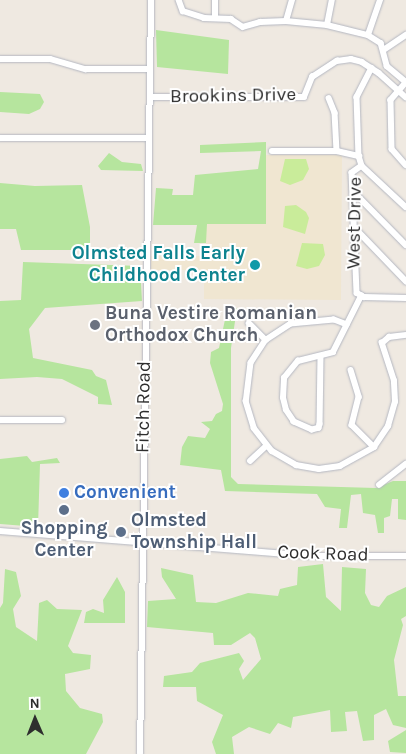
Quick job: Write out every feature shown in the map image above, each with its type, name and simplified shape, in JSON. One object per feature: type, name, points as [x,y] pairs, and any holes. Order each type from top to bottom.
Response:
[{"type":"street","name":"Fitch Road","points":[[140,754],[151,0]]},
{"type":"street","points":[[179,0],[183,11],[215,18],[231,19],[243,27],[260,22],[286,21],[326,25],[368,35],[385,49],[387,66],[406,82],[391,100],[392,148],[406,165]]},
{"type":"street","points":[[215,0],[215,18]]},
{"type":"street","points":[[286,21],[292,0]]},
{"type":"street","points":[[326,25],[332,0]]},
{"type":"street","points":[[368,35],[380,0]]},
{"type":"street","points":[[385,49],[406,35]]},
{"type":"street","points":[[0,59],[59,60],[86,69],[150,69]]},
{"type":"street","name":"Brookins Drive","points":[[150,96],[304,96],[309,80],[337,61],[356,60],[372,68],[406,97]]},
{"type":"street","points":[[372,68],[357,97],[359,156],[362,166],[406,208]]},
{"type":"street","points":[[329,98],[335,113],[337,151]]},
{"type":"street","points":[[0,138],[149,138]]},
{"type":"street","points":[[272,151],[337,151],[359,156]]},
{"type":"street","name":"West Drive","points":[[361,296],[356,292],[355,284],[353,170],[362,166]]},
{"type":"street","points":[[354,192],[406,245]]},
{"type":"street","points":[[355,228],[406,281]]},
{"type":"street","points":[[320,356],[319,428],[308,429],[294,422],[284,406],[284,378],[292,366],[303,358],[333,352],[361,296],[406,298]]},
{"type":"street","points":[[347,325],[334,320],[299,322],[282,328],[266,340],[251,363],[246,389],[249,415],[266,446],[291,463],[319,469],[346,464],[374,447],[388,426],[395,402],[394,381],[382,344],[389,337],[406,335]]},
{"type":"street","points":[[249,323],[266,340]]},
{"type":"street","points":[[351,370],[359,397],[352,425],[374,447]]},
{"type":"street","points":[[0,420],[62,420]]},
{"type":"street","points":[[250,461],[266,446]]},
{"type":"street","points":[[379,485],[406,464]]},
{"type":"street","name":"Cook Road","points":[[0,531],[142,541],[308,556],[406,556]]},
{"type":"shaded area","points":[[266,155],[342,155],[341,300],[204,299],[204,270],[151,270],[151,256],[206,256],[206,224],[266,224]]},
{"type":"green space","points":[[156,30],[229,40],[228,74],[157,67]]},
{"type":"green space","points":[[0,92],[40,94],[44,102],[40,109],[29,114],[0,112]]},
{"type":"green space","points":[[266,142],[266,224],[207,224],[206,243],[194,243],[197,225],[153,225],[156,188],[173,189],[172,195],[193,195],[195,175],[258,169],[261,151],[200,153],[200,145]]},
{"type":"green space","points":[[109,153],[122,162],[141,164],[143,171],[101,170],[98,166]]},
{"type":"green space","points":[[285,159],[306,159],[309,169],[303,180],[290,185],[280,181]]},
{"type":"green space","points":[[0,183],[35,186],[82,185],[90,227],[90,250],[21,250],[16,229],[0,229]]},
{"type":"green space","points":[[296,205],[306,212],[309,218],[305,234],[283,227],[285,206]]},
{"type":"green space","points":[[302,243],[323,244],[325,255],[319,266],[307,269],[296,266]]},
{"type":"green space","points":[[23,262],[140,266],[142,301],[45,308],[29,329],[33,358],[92,370],[96,376],[106,380],[112,405],[98,404],[98,397],[62,379],[37,377],[0,379],[0,301],[21,300]]},
{"type":"green space","points":[[237,308],[231,348],[231,477],[238,484],[376,488],[393,481],[406,481],[406,520],[398,519],[398,499],[392,499],[390,516],[384,518],[384,533],[378,533],[375,515],[363,513],[361,494],[351,495],[347,528],[339,528],[341,509],[325,507],[317,494],[225,491],[221,470],[180,465],[182,447],[188,436],[205,438],[210,429],[201,422],[212,421],[216,414],[222,411],[223,404],[210,363],[211,352],[219,348],[227,310]]},
{"type":"green space","points":[[27,456],[32,462],[57,458],[60,463],[40,464],[38,527],[0,524],[0,459]]},
{"type":"green space","points":[[323,564],[326,597],[341,611],[342,567],[366,569],[365,593],[371,605],[379,607],[387,596],[406,587],[406,616],[401,619],[403,625],[394,660],[398,696],[406,696],[406,728],[393,725],[386,709],[374,715],[374,740],[363,741],[357,711],[345,712],[347,731],[331,732],[330,710],[293,717],[291,728],[278,723],[270,734],[249,727],[232,737],[234,754],[216,754],[212,742],[223,715],[197,701],[196,687],[163,687],[164,676],[192,672],[200,663],[239,653],[244,661],[239,669],[243,680],[261,659],[255,638],[250,633],[231,645],[214,645],[213,633],[147,627],[148,601],[176,599],[162,577],[161,568],[193,575],[196,602],[216,603],[248,593],[278,596],[280,589],[297,585],[298,567]]},
{"type":"green space","points":[[5,569],[16,572],[21,596],[13,609],[16,627],[37,641],[39,603],[47,600],[57,609],[82,610],[68,646],[73,653],[91,655],[90,669],[65,674],[66,691],[80,708],[102,714],[103,722],[86,754],[0,754],[0,608],[3,603]]},
{"type":"green space","points":[[117,577],[125,592],[125,623],[84,623],[86,612],[93,609],[104,613],[103,600]]},
{"type":"green space","points":[[406,730],[406,753],[390,752],[388,741]]},
{"type":"place","name":"Olmsted Falls Early Childhood Center","points":[[255,265]]},
{"type":"place","name":"Buna Vestire Romanian Orthodox Church","points":[[95,325]]},
{"type":"place","name":"Convenient","points":[[64,493]]},
{"type":"place","name":"Shopping Center","points":[[64,510]]},
{"type":"place","name":"Olmsted Township Hall","points":[[121,532]]}]
